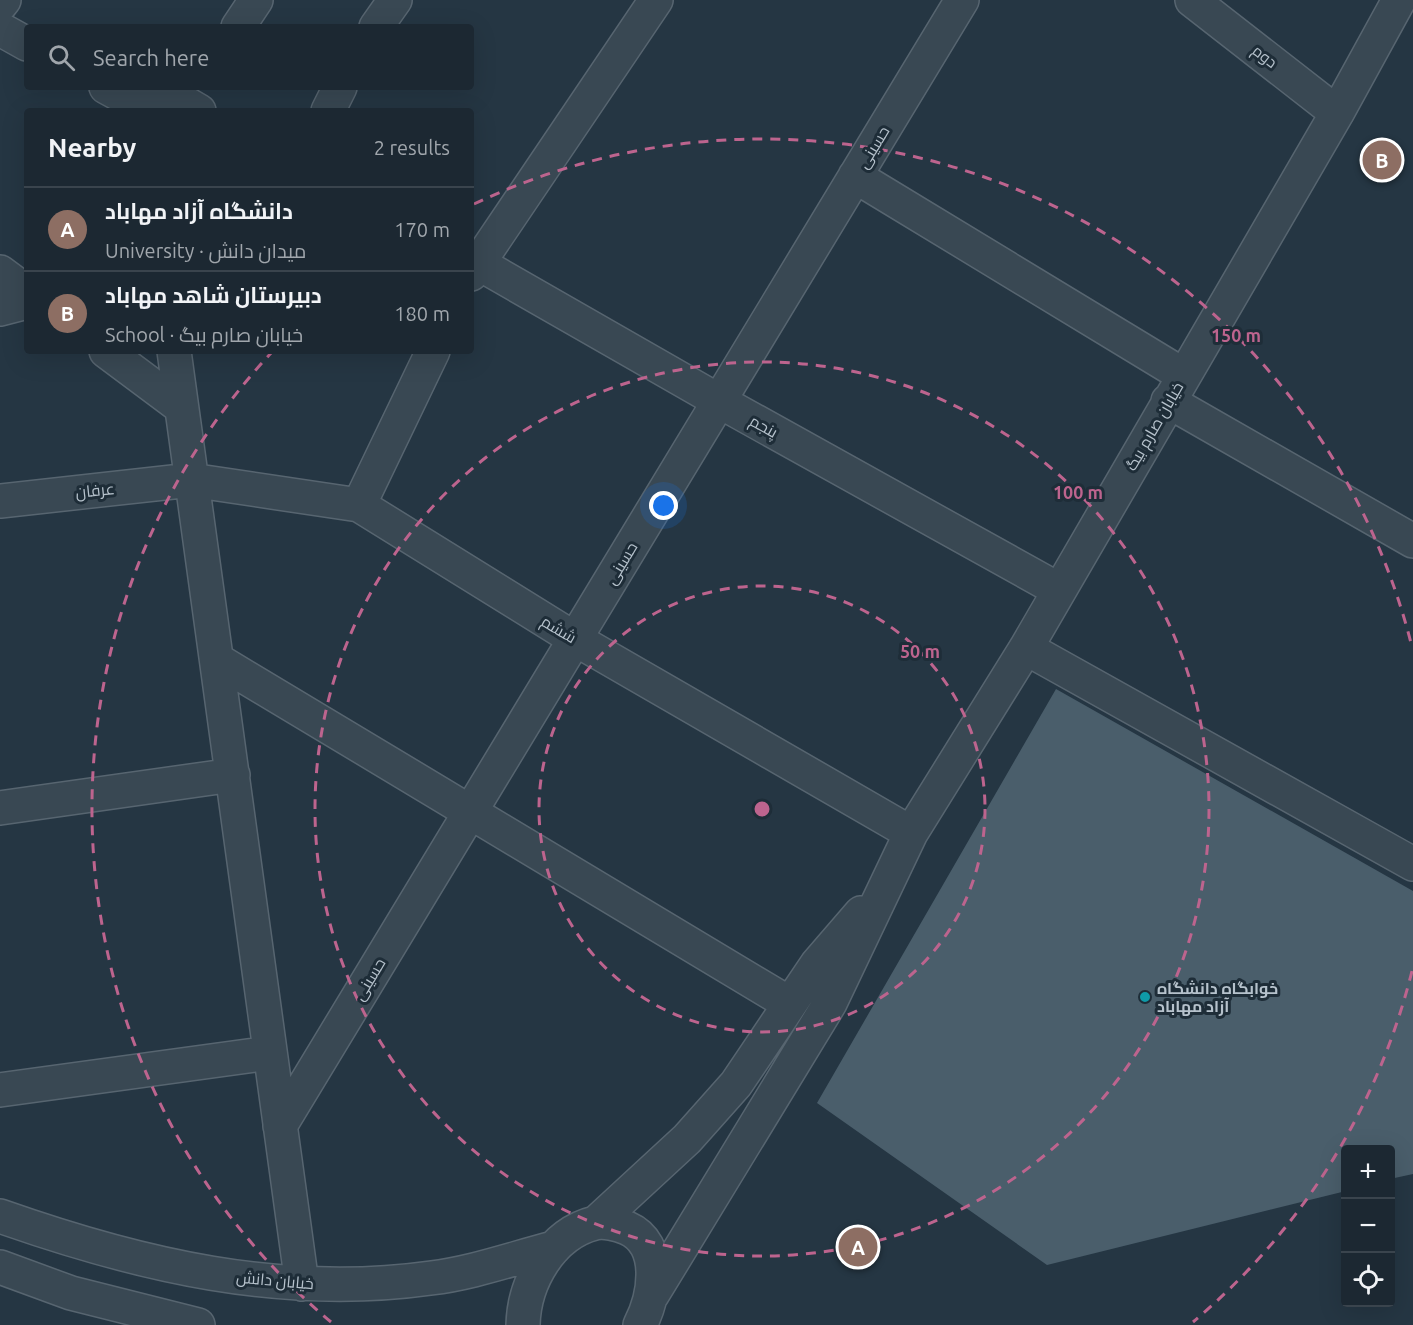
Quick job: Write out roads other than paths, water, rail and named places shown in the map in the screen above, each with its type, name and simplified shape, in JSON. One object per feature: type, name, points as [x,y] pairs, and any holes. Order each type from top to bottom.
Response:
[{"type":"street","points":[[0,4],[4,0]]},
{"type":"street","points":[[240,24],[256,0]]},
{"type":"street","points":[[378,24],[395,0]]},
{"type":"street","points":[[474,264],[656,0]]},
{"type":"street","name":"حسینی","points":[[280,1126],[962,0]]},
{"type":"street","name":"دوم","points":[[1192,0],[1337,113]]},
{"type":"street","points":[[1367,0],[1383,28]]},
{"type":"street","name":"خیابان صارم بیگ","points":[[652,1295],[830,1003],[911,833],[1026,648],[1175,388],[1337,113],[1399,0]]},
{"type":"street","points":[[0,29],[24,42]]},
{"type":"street","points":[[111,90],[139,108]]},
{"type":"street","points":[[330,108],[338,90]]},
{"type":"street","points":[[148,108],[195,101]]},
{"type":"street","points":[[855,176],[1175,388],[1413,541]]},
{"type":"street","name":"پنجم","points":[[474,266],[1059,590]]},
{"type":"street","points":[[0,272],[24,290]]},
{"type":"street","points":[[0,309],[24,303]]},
{"type":"street","points":[[110,354],[181,407]]},
{"type":"street","points":[[174,354],[302,1284]]},
{"type":"street","points":[[359,505],[433,354]]},
{"type":"street","name":"ششم","points":[[190,480],[359,505],[575,639],[911,833]]},
{"type":"street","name":"عرفان","points":[[0,501],[190,480]]},
{"type":"street","points":[[1026,648],[1413,864]]},
{"type":"street","points":[[217,660],[790,1004]]},
{"type":"street","points":[[0,808],[233,775]]},
{"type":"street","points":[[523,1325],[529,1290],[537,1272],[554,1248],[578,1231],[597,1222],[687,1139],[736,1084],[817,964],[888,882]]},
{"type":"street","points":[[0,1090],[270,1053]]},
{"type":"street","name":"خیابان دانش","points":[[0,1216],[81,1245],[196,1272],[302,1284],[371,1283],[432,1278],[554,1248]]},
{"type":"street","points":[[597,1222],[619,1224],[635,1231],[647,1246],[654,1267],[652,1295],[640,1325]]},
{"type":"street","points":[[0,1267],[71,1293],[198,1325]]},
{"type":"street","points":[[0,1291],[71,1293]]},
{"type":"place","name":"دبیرستان شاهد مهاباد","points":[[1382,160]]},
{"type":"place","name":"خوابگاه دانشگاه آزاد مهاباد","points":[[1145,997]]},
{"type":"place","name":"دانشگاه آزاد مهاباد","points":[[858,1247]]}]
